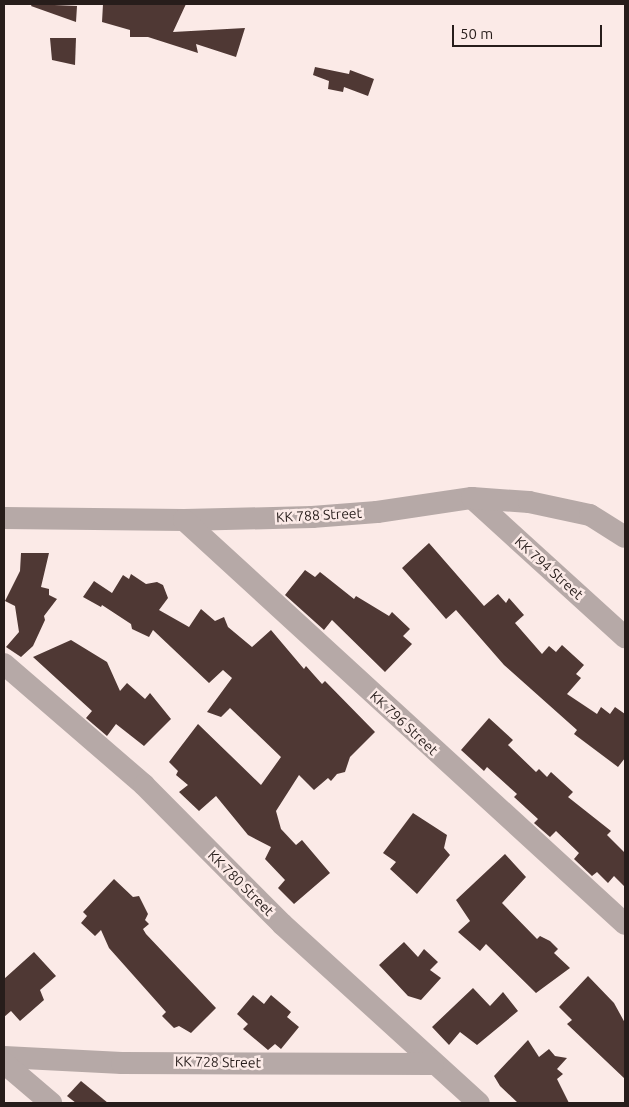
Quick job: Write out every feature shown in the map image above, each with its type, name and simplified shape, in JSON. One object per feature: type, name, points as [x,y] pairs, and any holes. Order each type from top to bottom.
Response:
[{"type":"street","name":"KK 788 Street","points":[[4,518],[184,520],[348,515],[472,498],[529,502],[590,515],[625,537]]},
{"type":"street","name":"KK 794 Street","points":[[472,498],[625,637]]},
{"type":"street","name":"KK 796 Street","points":[[184,520],[625,924]]},
{"type":"street","name":"KK 780 Street","points":[[4,664],[144,785],[282,924],[433,1064],[479,1103]]},
{"type":"street","name":"KK 728 Street","points":[[4,1057],[122,1063],[433,1064]]},
{"type":"street","points":[[4,1063],[51,1103]]},
{"type":"building","points":[[32,4],[77,6],[76,22],[31,6]]},
{"type":"building","points":[[103,4],[186,4],[173,32],[245,28],[236,57],[196,44],[198,53],[148,37],[130,37],[130,30],[102,22]]},
{"type":"building","points":[[50,38],[76,38],[75,65],[52,60]]},
{"type":"building","points":[[315,67],[349,74],[350,70],[374,79],[368,96],[344,87],[343,92],[328,89],[329,81],[313,75]]},
{"type":"building","points":[[429,543],[484,606],[498,594],[506,603],[509,598],[524,615],[515,623],[542,654],[549,646],[556,652],[562,645],[584,665],[576,674],[581,678],[567,694],[597,714],[601,707],[610,714],[615,707],[625,714],[625,758],[618,767],[574,734],[577,730],[504,665],[456,610],[446,619],[402,568]]},
{"type":"building","points":[[21,553],[49,553],[41,587],[49,589],[49,595],[57,599],[44,616],[45,620],[33,646],[21,657],[6,647],[19,632],[15,606],[5,601],[20,571]]},
{"type":"building","points":[[305,570],[315,577],[320,572],[354,599],[356,596],[389,616],[392,612],[410,629],[403,636],[412,644],[385,672],[332,620],[324,630],[285,595]]},
{"type":"building","points":[[131,574],[146,584],[157,582],[163,585],[168,598],[159,610],[189,627],[201,609],[215,621],[224,617],[228,627],[252,647],[271,630],[304,669],[306,666],[322,684],[325,681],[375,732],[350,757],[345,772],[337,774],[331,781],[328,778],[314,790],[299,775],[276,811],[281,829],[296,845],[302,840],[330,873],[294,904],[278,888],[285,880],[265,859],[271,847],[248,835],[216,796],[199,811],[179,792],[188,785],[176,775],[178,771],[169,762],[198,724],[261,785],[281,757],[230,708],[221,717],[207,712],[232,678],[223,670],[209,683],[153,630],[149,637],[132,629],[131,624],[102,605],[101,607],[83,597],[94,581],[112,593],[123,575],[129,579]]},
{"type":"building","points":[[71,640],[107,662],[120,691],[127,683],[145,699],[150,693],[171,719],[144,746],[116,724],[107,736],[86,718],[92,711],[33,657]]},
{"type":"building","points":[[489,718],[513,740],[508,745],[536,772],[539,769],[547,777],[551,772],[573,792],[568,797],[611,831],[607,835],[625,853],[625,887],[614,876],[608,883],[597,872],[592,876],[574,859],[579,853],[556,831],[550,837],[534,823],[538,819],[514,797],[517,794],[487,767],[484,771],[461,750]]},
{"type":"building","points":[[413,813],[447,835],[444,848],[450,855],[417,894],[390,869],[396,862],[383,853]]},
{"type":"building","points":[[505,854],[526,877],[502,903],[537,939],[540,936],[550,941],[558,949],[554,953],[570,968],[536,993],[486,944],[480,951],[458,932],[470,921],[456,900]]},
{"type":"building","points":[[114,879],[133,897],[139,896],[148,914],[145,920],[149,924],[143,929],[146,934],[216,1008],[191,1033],[179,1026],[174,1028],[162,1016],[166,1012],[109,948],[101,930],[95,936],[81,923],[87,916],[83,912]]},
{"type":"building","points":[[404,942],[418,957],[424,949],[438,962],[430,970],[441,978],[421,1000],[408,996],[379,965]]},
{"type":"building","points":[[34,952],[56,976],[40,990],[44,1000],[20,1021],[11,1011],[4,1017],[4,979]]},
{"type":"building","points":[[588,976],[614,1003],[625,1023],[625,1079],[567,1024],[572,1020],[559,1007]]},
{"type":"building","points":[[473,988],[490,1006],[503,992],[518,1011],[477,1045],[460,1032],[449,1045],[432,1027]]},
{"type":"building","points":[[253,995],[264,1004],[271,995],[291,1012],[287,1017],[299,1027],[281,1049],[275,1044],[268,1050],[243,1029],[248,1024],[237,1014]]},
{"type":"building","points":[[528,1040],[539,1057],[549,1049],[555,1056],[567,1058],[557,1069],[563,1074],[557,1079],[569,1103],[518,1103],[500,1086],[494,1076]]},
{"type":"building","points":[[81,1081],[108,1103],[76,1103],[67,1096]]}]
